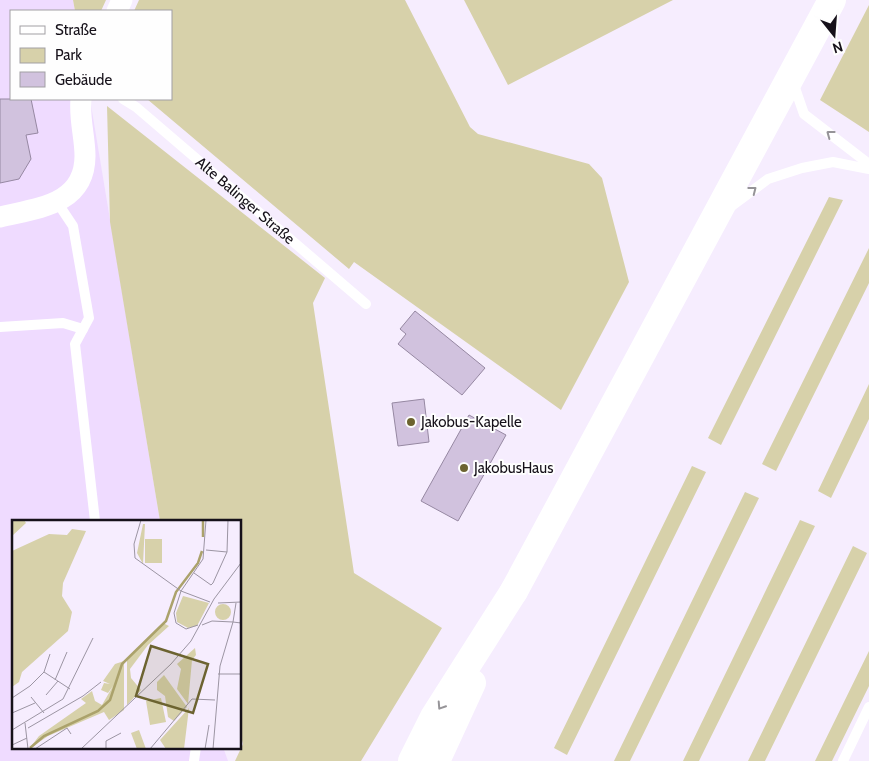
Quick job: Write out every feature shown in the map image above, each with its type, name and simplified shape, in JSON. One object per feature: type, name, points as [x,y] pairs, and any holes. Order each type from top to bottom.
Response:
[{"type":"main road","points":[[436,761],[514,591],[795,72],[832,0]]},
{"type":"main road","points":[[412,761],[434,717],[514,591]]},
{"type":"street","points":[[0,217],[57,202],[74,191],[84,174],[85,155],[81,122],[82,100]]},
{"type":"lane","points":[[795,72],[795,88],[804,114],[869,164]]},
{"type":"lane","name":"Alte Balinger Straße","points":[[125,100],[136,107],[366,304]]},
{"type":"lane","points":[[715,219],[768,179],[802,168],[833,162],[869,169]]},
{"type":"lane","points":[[57,202],[73,226],[89,318],[75,344],[95,520]]},
{"type":"lane","points":[[0,327],[64,323],[83,329]]},
{"type":"lane","points":[[843,761],[869,707]]},
{"type":"lane","points":[[194,761],[196,748]]},
{"type":"shaded area","points":[[0,0],[73,0],[75,10],[10,10],[10,100],[90,100],[160,520],[12,520],[12,748],[223,748],[228,761],[0,761]]},
{"type":"green space","points":[[73,0],[106,0],[101,10],[75,10]]},
{"type":"green space","points":[[139,0],[405,0],[470,127],[478,134],[589,164],[602,178],[629,282],[561,410],[354,262],[349,269],[148,100],[172,100],[172,10],[134,10]]},
{"type":"green space","points":[[464,0],[673,0],[508,85]]},
{"type":"green space","points":[[869,5],[869,132],[820,100]]},
{"type":"green space","points":[[107,106],[325,278],[313,303],[354,573],[442,628],[361,761],[235,761],[243,744],[241,737],[241,520],[160,520],[110,222]]},
{"type":"green space","points":[[829,197],[843,200],[721,445],[708,438]]},
{"type":"green space","points":[[869,248],[869,283],[776,471],[762,464]]},
{"type":"green space","points":[[869,384],[869,419],[831,498],[818,491]]},
{"type":"green space","points":[[692,466],[706,472],[567,755],[554,748]]},
{"type":"green space","points":[[745,492],[759,498],[630,761],[614,761]]},
{"type":"green space","points":[[800,520],[815,526],[699,761],[683,761]]},
{"type":"green space","points":[[853,546],[867,553],[765,761],[748,761]]},
{"type":"green space","points":[[869,651],[869,686],[832,761],[815,761]]},
{"type":"building","points":[[0,99],[31,100],[38,133],[26,135],[31,159],[19,179],[0,183]]},
{"type":"building","points":[[415,311],[485,368],[462,395],[398,344],[406,334],[400,329]]},
{"type":"building","name":"Jakobus-Kapelle","points":[[424,399],[429,442],[398,446],[392,403]]},
{"type":"building","name":"JakobusHaus","points":[[469,415],[506,435],[458,521],[421,501]]},
{"type":"place","name":"Jakobus-Kapelle","points":[[411,422]]},
{"type":"place","name":"JakobusHaus","points":[[464,468]]}]
